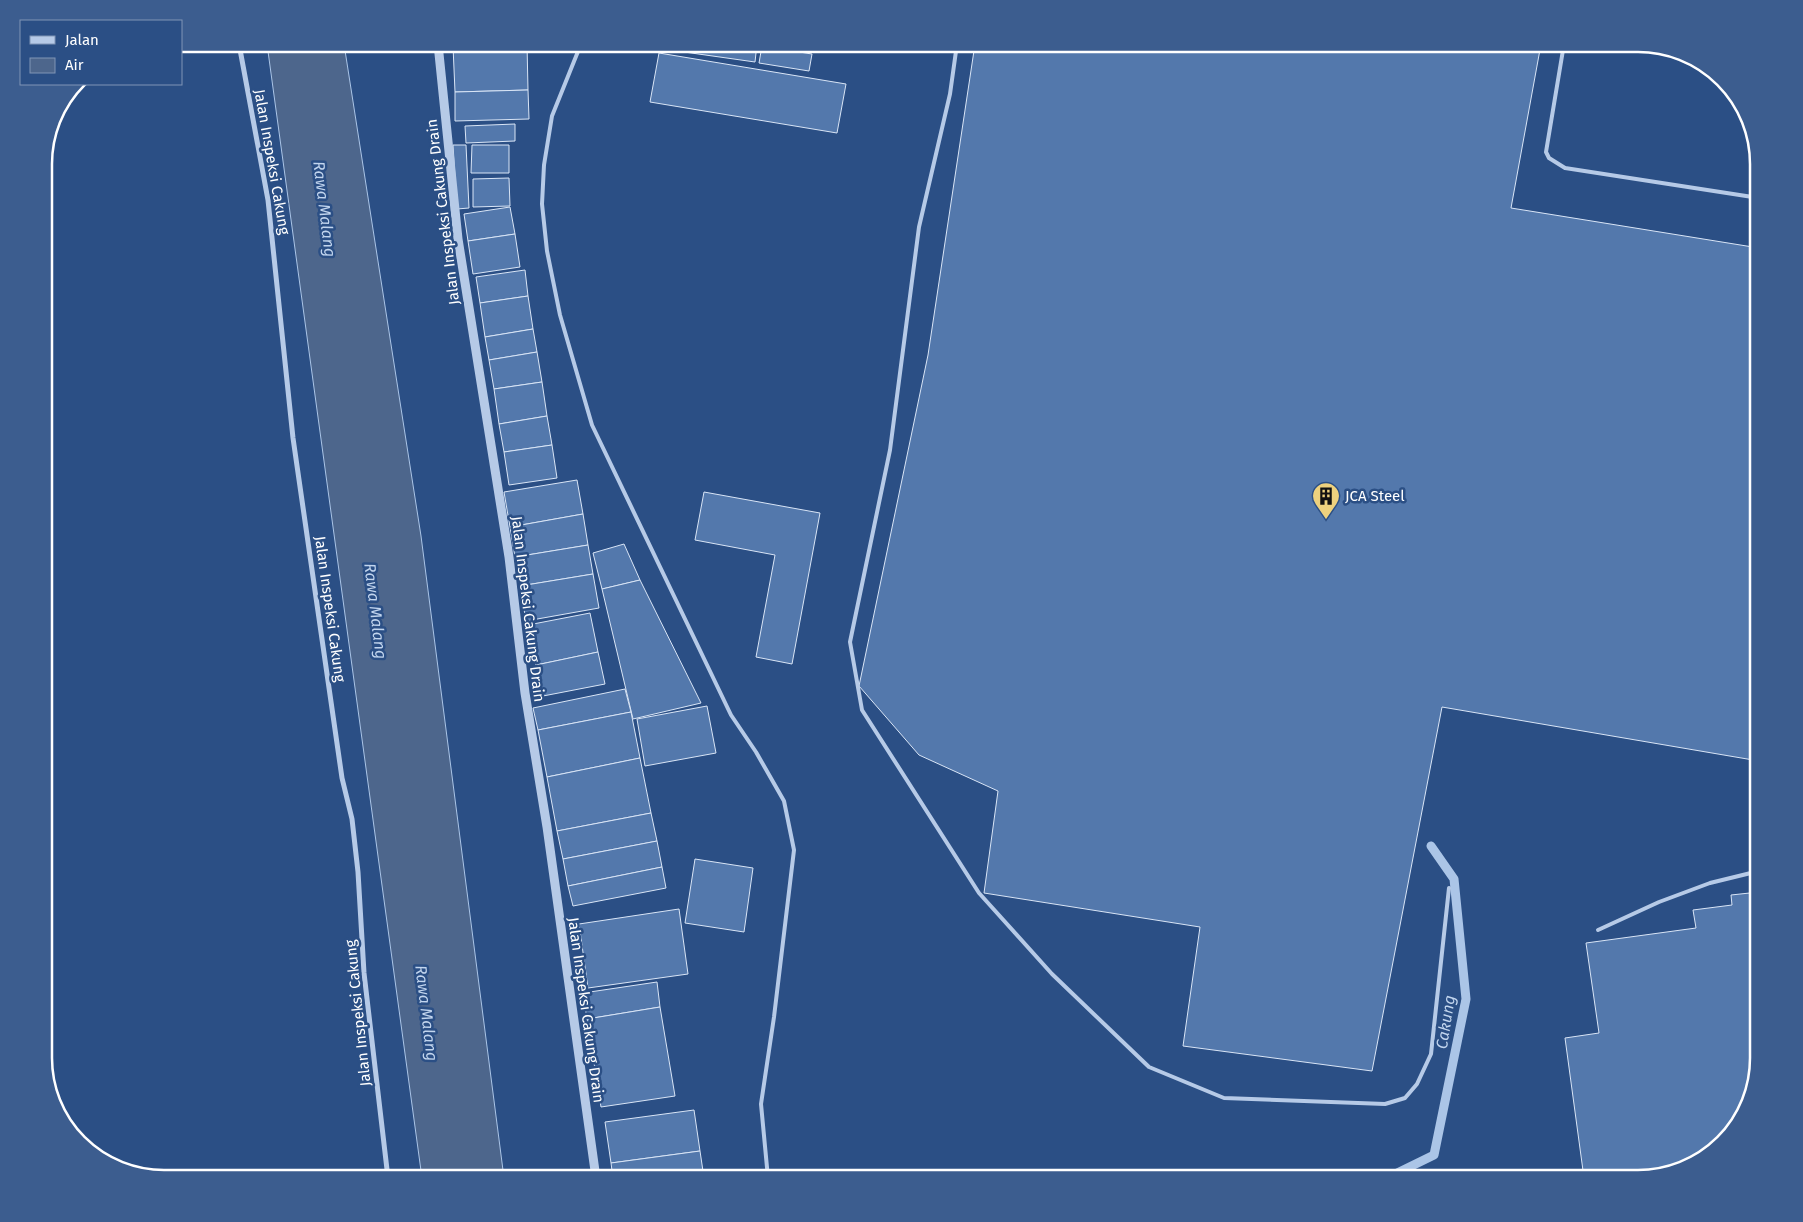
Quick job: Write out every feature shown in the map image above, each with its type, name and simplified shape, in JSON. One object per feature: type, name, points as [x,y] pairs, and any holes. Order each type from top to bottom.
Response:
[{"type":"street","name":"Jalan Inspeksi Cakung","points":[[240,52],[268,200],[293,438],[342,778],[352,819],[358,872],[364,973],[387,1170]]},
{"type":"street","name":"Jalan Inspeksi Cakung Drain","points":[[439,52],[458,239],[509,557],[524,693],[547,827],[595,1170]]},
{"type":"lane","points":[[578,52],[552,116],[544,166],[542,204],[547,252],[560,315],[592,425],[731,715],[756,752],[784,801],[794,850],[774,1017],[761,1104],[767,1170]]},
{"type":"lane","points":[[956,52],[950,94],[919,227],[890,450],[850,642],[862,710],[979,893],[1052,974],[1149,1067],[1224,1098],[1385,1104],[1404,1098],[1417,1084],[1431,1054],[1449,888]]},
{"type":"lane","points":[[1563,52],[1546,152],[1548,158],[1565,168],[1750,197]]},
{"type":"lane","points":[[1598,930],[1659,902],[1710,883],[1750,872]]},
{"type":"water","name":"Rawa Malang","points":[[268,52],[345,52],[421,536],[503,1170],[421,1170]]},
{"type":"building","points":[[453,52],[527,52],[528,90],[455,92]]},
{"type":"building","points":[[684,52],[756,52],[755,62]]},
{"type":"building","points":[[761,52],[800,52],[812,54],[809,71],[759,63]]},
{"type":"building","name":"JCA Steel","points":[[974,52],[1540,52],[1511,208],[1750,247],[1750,759],[1442,707],[1372,1071],[1183,1046],[1200,927],[984,893],[998,791],[919,755],[859,686],[928,355]]},
{"type":"building","points":[[659,53],[846,84],[837,133],[650,102]]},
{"type":"building","points":[[528,90],[529,119],[455,121],[455,92]]},
{"type":"building","points":[[515,124],[515,141],[466,143],[465,126]]},
{"type":"building","points":[[453,145],[466,145],[469,208],[457,209]]},
{"type":"building","points":[[472,145],[509,145],[509,173],[471,173]]},
{"type":"building","points":[[509,178],[510,206],[473,207],[473,179]]},
{"type":"building","points":[[510,207],[515,234],[468,241],[464,214]]},
{"type":"building","points":[[515,234],[520,267],[473,274],[468,241]]},
{"type":"building","points":[[525,270],[528,296],[480,303],[476,277]]},
{"type":"building","points":[[528,296],[533,329],[485,337],[480,303]]},
{"type":"building","points":[[533,329],[537,352],[489,360],[485,337]]},
{"type":"building","points":[[537,352],[542,382],[494,389],[489,360]]},
{"type":"building","points":[[542,382],[547,416],[499,424],[494,389]]},
{"type":"building","points":[[547,416],[552,445],[504,452],[499,424]]},
{"type":"building","points":[[552,445],[557,478],[509,485],[504,452]]},
{"type":"building","points":[[577,480],[583,514],[510,527],[504,492]]},
{"type":"building","points":[[704,492],[820,513],[792,664],[756,657],[775,555],[695,540]]},
{"type":"building","points":[[583,514],[588,545],[515,557],[510,527]]},
{"type":"building","points":[[624,544],[640,580],[602,589],[593,553]]},
{"type":"building","points":[[588,545],[593,574],[520,586],[515,557]]},
{"type":"building","points":[[593,574],[599,608],[526,621],[520,586]]},
{"type":"building","points":[[640,580],[701,703],[633,719],[602,589]]},
{"type":"building","points":[[590,613],[598,652],[536,665],[528,625]]},
{"type":"building","points":[[598,652],[605,684],[543,696],[536,665]]},
{"type":"building","points":[[625,689],[631,712],[538,730],[533,708]]},
{"type":"building","points":[[707,706],[716,753],[645,766],[637,719]]},
{"type":"building","points":[[631,712],[640,758],[547,777],[538,730]]},
{"type":"building","points":[[640,758],[651,813],[557,831],[547,777]]},
{"type":"building","points":[[651,813],[657,841],[563,859],[557,831]]},
{"type":"building","points":[[657,841],[662,867],[568,886],[563,859]]},
{"type":"building","points":[[695,859],[753,868],[744,932],[685,923]]},
{"type":"building","points":[[662,867],[666,888],[573,906],[568,886]]},
{"type":"building","points":[[1750,893],[1750,1072],[1745,1094],[1732,1120],[1701,1151],[1668,1166],[1639,1170],[1583,1170],[1565,1038],[1599,1033],[1586,943],[1696,928],[1693,910],[1732,905],[1731,895]]},
{"type":"building","points":[[679,909],[688,974],[588,988],[579,924]]},
{"type":"building","points":[[657,982],[660,1007],[587,1019],[583,993]]},
{"type":"building","points":[[660,1007],[675,1096],[601,1107],[587,1019]]},
{"type":"building","points":[[694,1110],[700,1151],[611,1163],[605,1122]]},
{"type":"building","points":[[700,1151],[703,1170],[612,1170],[611,1163]]},
{"type":"waterway","name":"Cakung","points":[[1403,1170],[1434,1155],[1466,999],[1454,879],[1431,846]]},
{"type":"place","name":"JCA Steel","points":[[1326,520]]}]
